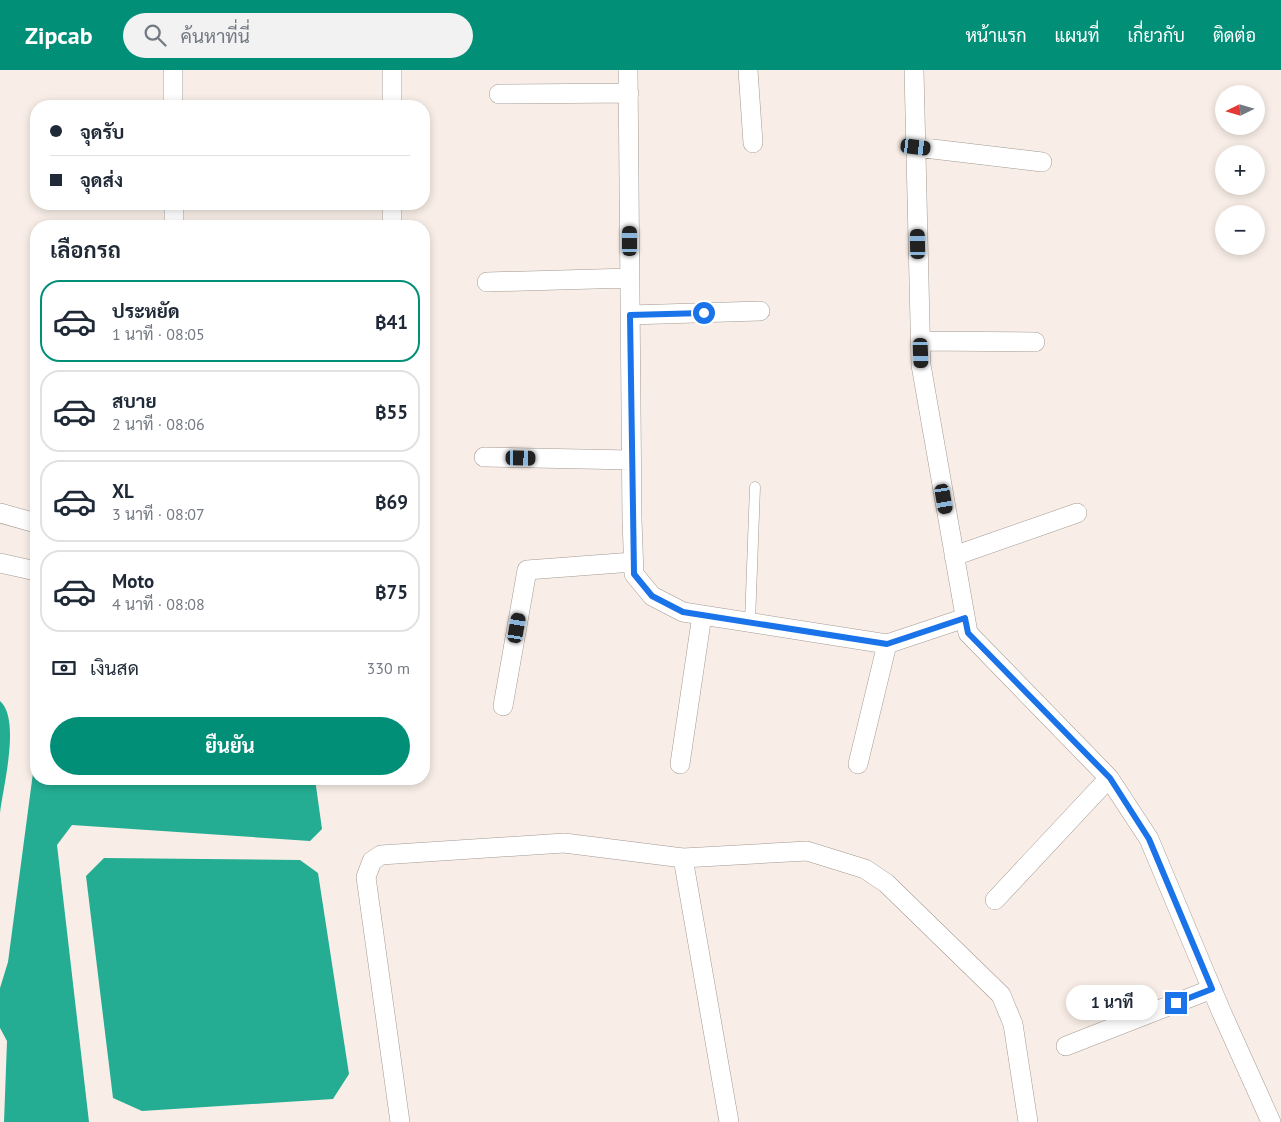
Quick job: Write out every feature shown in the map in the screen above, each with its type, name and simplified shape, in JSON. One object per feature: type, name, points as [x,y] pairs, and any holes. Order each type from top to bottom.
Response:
[{"type":"street","points":[[173,70],[173,100]]},
{"type":"street","points":[[392,70],[392,100]]},
{"type":"street","points":[[628,70],[631,460],[634,574],[652,596],[683,612],[887,644],[965,618]]},
{"type":"street","points":[[748,70],[754,142]]},
{"type":"street","points":[[914,70],[921,365],[968,633],[1110,778],[1149,839],[1212,989],[1271,1122]]},
{"type":"street","points":[[499,94],[629,93]]},
{"type":"street","points":[[916,147],[1042,162]]},
{"type":"street","points":[[487,282],[630,278]]},
{"type":"street","points":[[630,315],[760,311]]},
{"type":"street","points":[[920,341],[1035,342]]},
{"type":"street","points":[[484,457],[631,460]]},
{"type":"street","points":[[0,513],[30,521]]},
{"type":"street","points":[[954,556],[1077,513]]},
{"type":"street","points":[[503,706],[527,570],[633,562]]},
{"type":"street","points":[[0,563],[30,570]]},
{"type":"street","points":[[680,764],[702,614]]},
{"type":"street","points":[[858,764],[887,644]]},
{"type":"street","points":[[995,900],[1110,778]]},
{"type":"street","points":[[400,1122],[366,877],[374,858],[381,854],[564,843],[683,858],[807,851],[865,869],[886,883],[994,986],[1001,995],[1013,1024],[1028,1122]]},
{"type":"street","points":[[683,858],[729,1122]]},
{"type":"street","points":[[1066,1046],[1212,989]]},
{"type":"lane","points":[[750,622],[756,487]]},
{"type":"shaded area","points":[[0,701],[6,710],[10,737],[0,813]]},
{"type":"shaded area","points":[[31,785],[316,785],[322,829],[310,841],[72,825],[57,845],[89,1122],[4,1122],[7,1041],[0,1028],[0,988],[8,962]]},
{"type":"shaded area","points":[[104,858],[300,860],[318,873],[349,1074],[333,1099],[142,1111],[113,1098],[86,876]]},
{"type":"route","points":[[704,313],[630,315],[634,574],[652,596],[683,612],[887,644],[965,618],[968,633],[1110,778],[1149,839],[1212,989],[1176,1003]]}]
